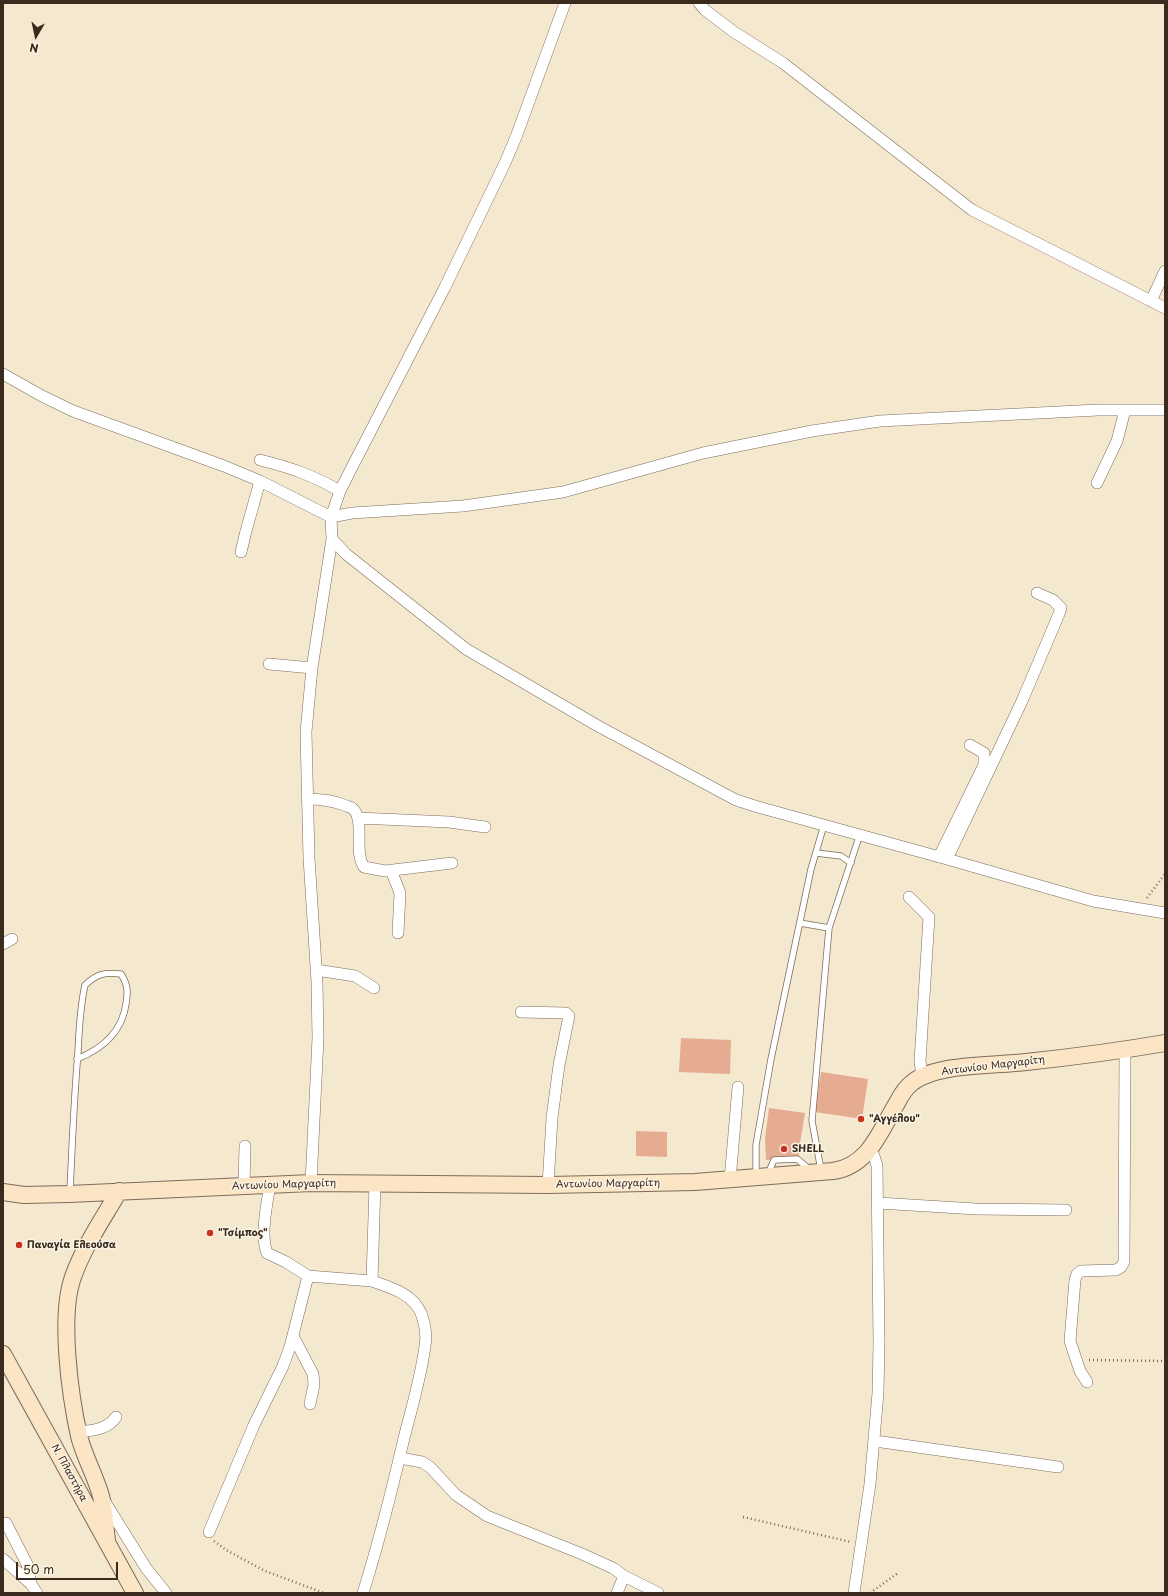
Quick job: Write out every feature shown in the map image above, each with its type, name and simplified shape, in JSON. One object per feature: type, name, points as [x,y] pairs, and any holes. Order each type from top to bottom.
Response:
[{"type":"street","points":[[311,1183],[318,1038],[316,970],[309,866],[306,732],[312,668],[332,539],[331,517],[340,491],[445,287],[505,163],[516,137],[564,3]]},
{"type":"street","points":[[699,3],[705,10],[734,32],[783,63],[972,210],[1165,308]]},
{"type":"street","points":[[1151,301],[1165,271]]},
{"type":"street","points":[[3,374],[72,411],[224,466],[260,481],[331,517],[352,512],[463,506],[563,492],[703,454],[812,430],[858,424],[896,420],[1098,410],[1165,410]]},
{"type":"street","points":[[1097,483],[1117,441],[1125,410]]},
{"type":"street","points":[[260,460],[295,469],[320,479],[340,491]]},
{"type":"street","points":[[242,552],[246,531],[260,481]]},
{"type":"street","points":[[332,539],[346,554],[466,649],[592,722],[736,800],[1093,901],[1165,913]]},
{"type":"street","points":[[943,858],[1022,701],[1059,614],[1061,608],[1053,600],[1037,593]]},
{"type":"street","points":[[269,664],[312,668]]},
{"type":"street","points":[[943,858],[984,764],[984,753],[970,745]]},
{"type":"street","points":[[307,799],[321,798],[352,808],[358,818],[360,862],[364,867],[371,869],[392,870],[452,863]]},
{"type":"street","points":[[358,818],[449,822],[485,827]]},
{"type":"street","points":[[392,870],[400,893],[398,933]]},
{"type":"street","points":[[909,897],[929,917],[920,1061],[922,1077]]},
{"type":"street","points":[[316,970],[355,976],[374,988]]},
{"type":"street","points":[[521,1012],[566,1013],[569,1016],[559,1065],[552,1118],[548,1185]]},
{"type":"street","name":"Αντωνίου Μαργαρίτη","points":[[3,1192],[24,1195],[70,1194],[311,1183],[548,1185],[695,1182],[756,1178],[814,1170],[839,1170],[858,1162],[868,1150],[902,1094],[913,1082],[922,1077],[950,1069],[1125,1050],[1165,1043]]},
{"type":"street","points":[[1087,1382],[1080,1371],[1070,1342],[1074,1280],[1077,1274],[1081,1271],[1116,1270],[1121,1267],[1124,1262],[1125,1050]]},
{"type":"street","points":[[730,1180],[738,1087]]},
{"type":"street","points":[[244,1186],[245,1146]]},
{"type":"street","points":[[854,1593],[875,1442],[879,1344],[878,1166],[874,1156],[868,1150]]},
{"type":"street","points":[[270,1184],[265,1230],[265,1248],[268,1253],[308,1276],[372,1281],[401,1292],[412,1300],[420,1312],[426,1330],[420,1376],[385,1518],[363,1593]]},
{"type":"street","points":[[372,1281],[376,1184]]},
{"type":"street","points":[[107,1541],[101,1497],[79,1432],[70,1384],[66,1322],[68,1299],[73,1278],[81,1257],[119,1191]]},
{"type":"street","points":[[878,1203],[976,1208],[1066,1210]]},
{"type":"street","points":[[209,1532],[254,1425],[282,1366],[293,1336],[308,1276]]},
{"type":"street","points":[[293,1336],[313,1374],[314,1385],[310,1404]]},
{"type":"street","name":"Ν. Πλαστήρα","points":[[3,1354],[135,1593]]},
{"type":"street","points":[[79,1432],[96,1429],[110,1424],[116,1417]]},
{"type":"street","points":[[875,1442],[1058,1467]]},
{"type":"street","points":[[400,1458],[422,1462],[430,1467],[456,1495],[487,1516],[582,1554],[613,1568],[624,1576],[658,1593]]},
{"type":"street","points":[[101,1497],[146,1568],[166,1593]]},
{"type":"street","points":[[6,1523],[27,1564],[34,1588]]},
{"type":"street","points":[[3,1559],[34,1588]]},
{"type":"street","points":[[617,1593],[624,1576]]},
{"type":"lane","points":[[756,1178],[756,1145],[760,1118],[811,869],[824,825]]},
{"type":"lane","points":[[814,1170],[812,1121],[829,928],[860,834]]},
{"type":"lane","points":[[816,853],[841,856],[850,863]]},
{"type":"lane","points":[[800,923],[829,928]]},
{"type":"lane","points":[[70,1194],[77,1059],[82,1000],[85,985],[99,975],[108,973],[121,974],[127,983],[128,996],[125,1013],[117,1030],[104,1044],[91,1054],[77,1059]]},
{"type":"lane","points":[[770,1169],[774,1160],[797,1159],[814,1170]]},
{"type":"path","points":[[1138,908],[1165,874]]},
{"type":"path","points":[[1076,1360],[1165,1361]]},
{"type":"path","points":[[744,1517],[861,1544]]},
{"type":"path","points":[[209,1532],[215,1543],[226,1550],[265,1570],[324,1593]]},
{"type":"path","points":[[870,1593],[898,1573]]},
{"type":"building","points":[[681,1038],[731,1040],[730,1074],[679,1072]]},
{"type":"building","points":[[821,1072],[868,1079],[862,1119],[815,1112]]},
{"type":"building","points":[[769,1108],[805,1113],[799,1143],[799,1158],[766,1160],[765,1138]]},
{"type":"building","points":[[636,1131],[667,1132],[667,1157],[636,1156]]},
{"type":"place","name":"\"Αγγέλου\"","points":[[861,1119]]},
{"type":"place","name":"SHELL","points":[[784,1149]]},
{"type":"place","name":"\"Τσίμπος\"","points":[[210,1233]]},
{"type":"place","name":"Παναγία Ελεούσα","points":[[19,1245]]}]
